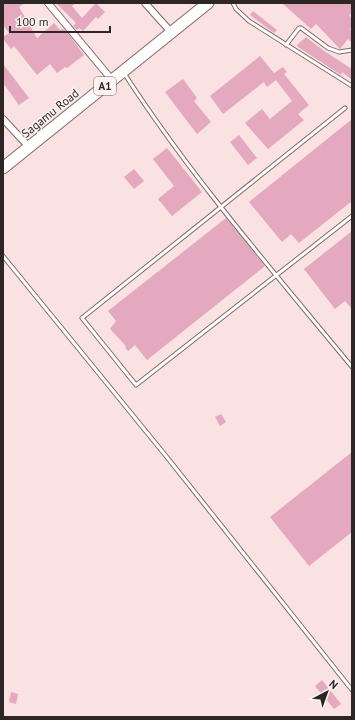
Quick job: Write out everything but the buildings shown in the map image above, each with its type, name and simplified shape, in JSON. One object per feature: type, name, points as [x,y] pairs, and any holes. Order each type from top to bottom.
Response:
[{"type":"highway","name":"Sagamu Road","points":[[3,168],[208,3]]},
{"type":"street","points":[[48,3],[112,80]]},
{"type":"street","points":[[145,3],[171,32]]},
{"type":"street","points":[[3,119],[29,147]]},
{"type":"lane","points":[[233,3],[236,9],[249,21],[352,86]]},
{"type":"lane","points":[[286,45],[299,28],[301,28],[328,48],[339,52],[352,50]]},
{"type":"lane","points":[[122,71],[144,105],[222,207],[352,367]]},
{"type":"lane","points":[[345,108],[82,318],[136,385],[352,216]]},
{"type":"lane","points":[[3,256],[166,456],[352,690]]}]
